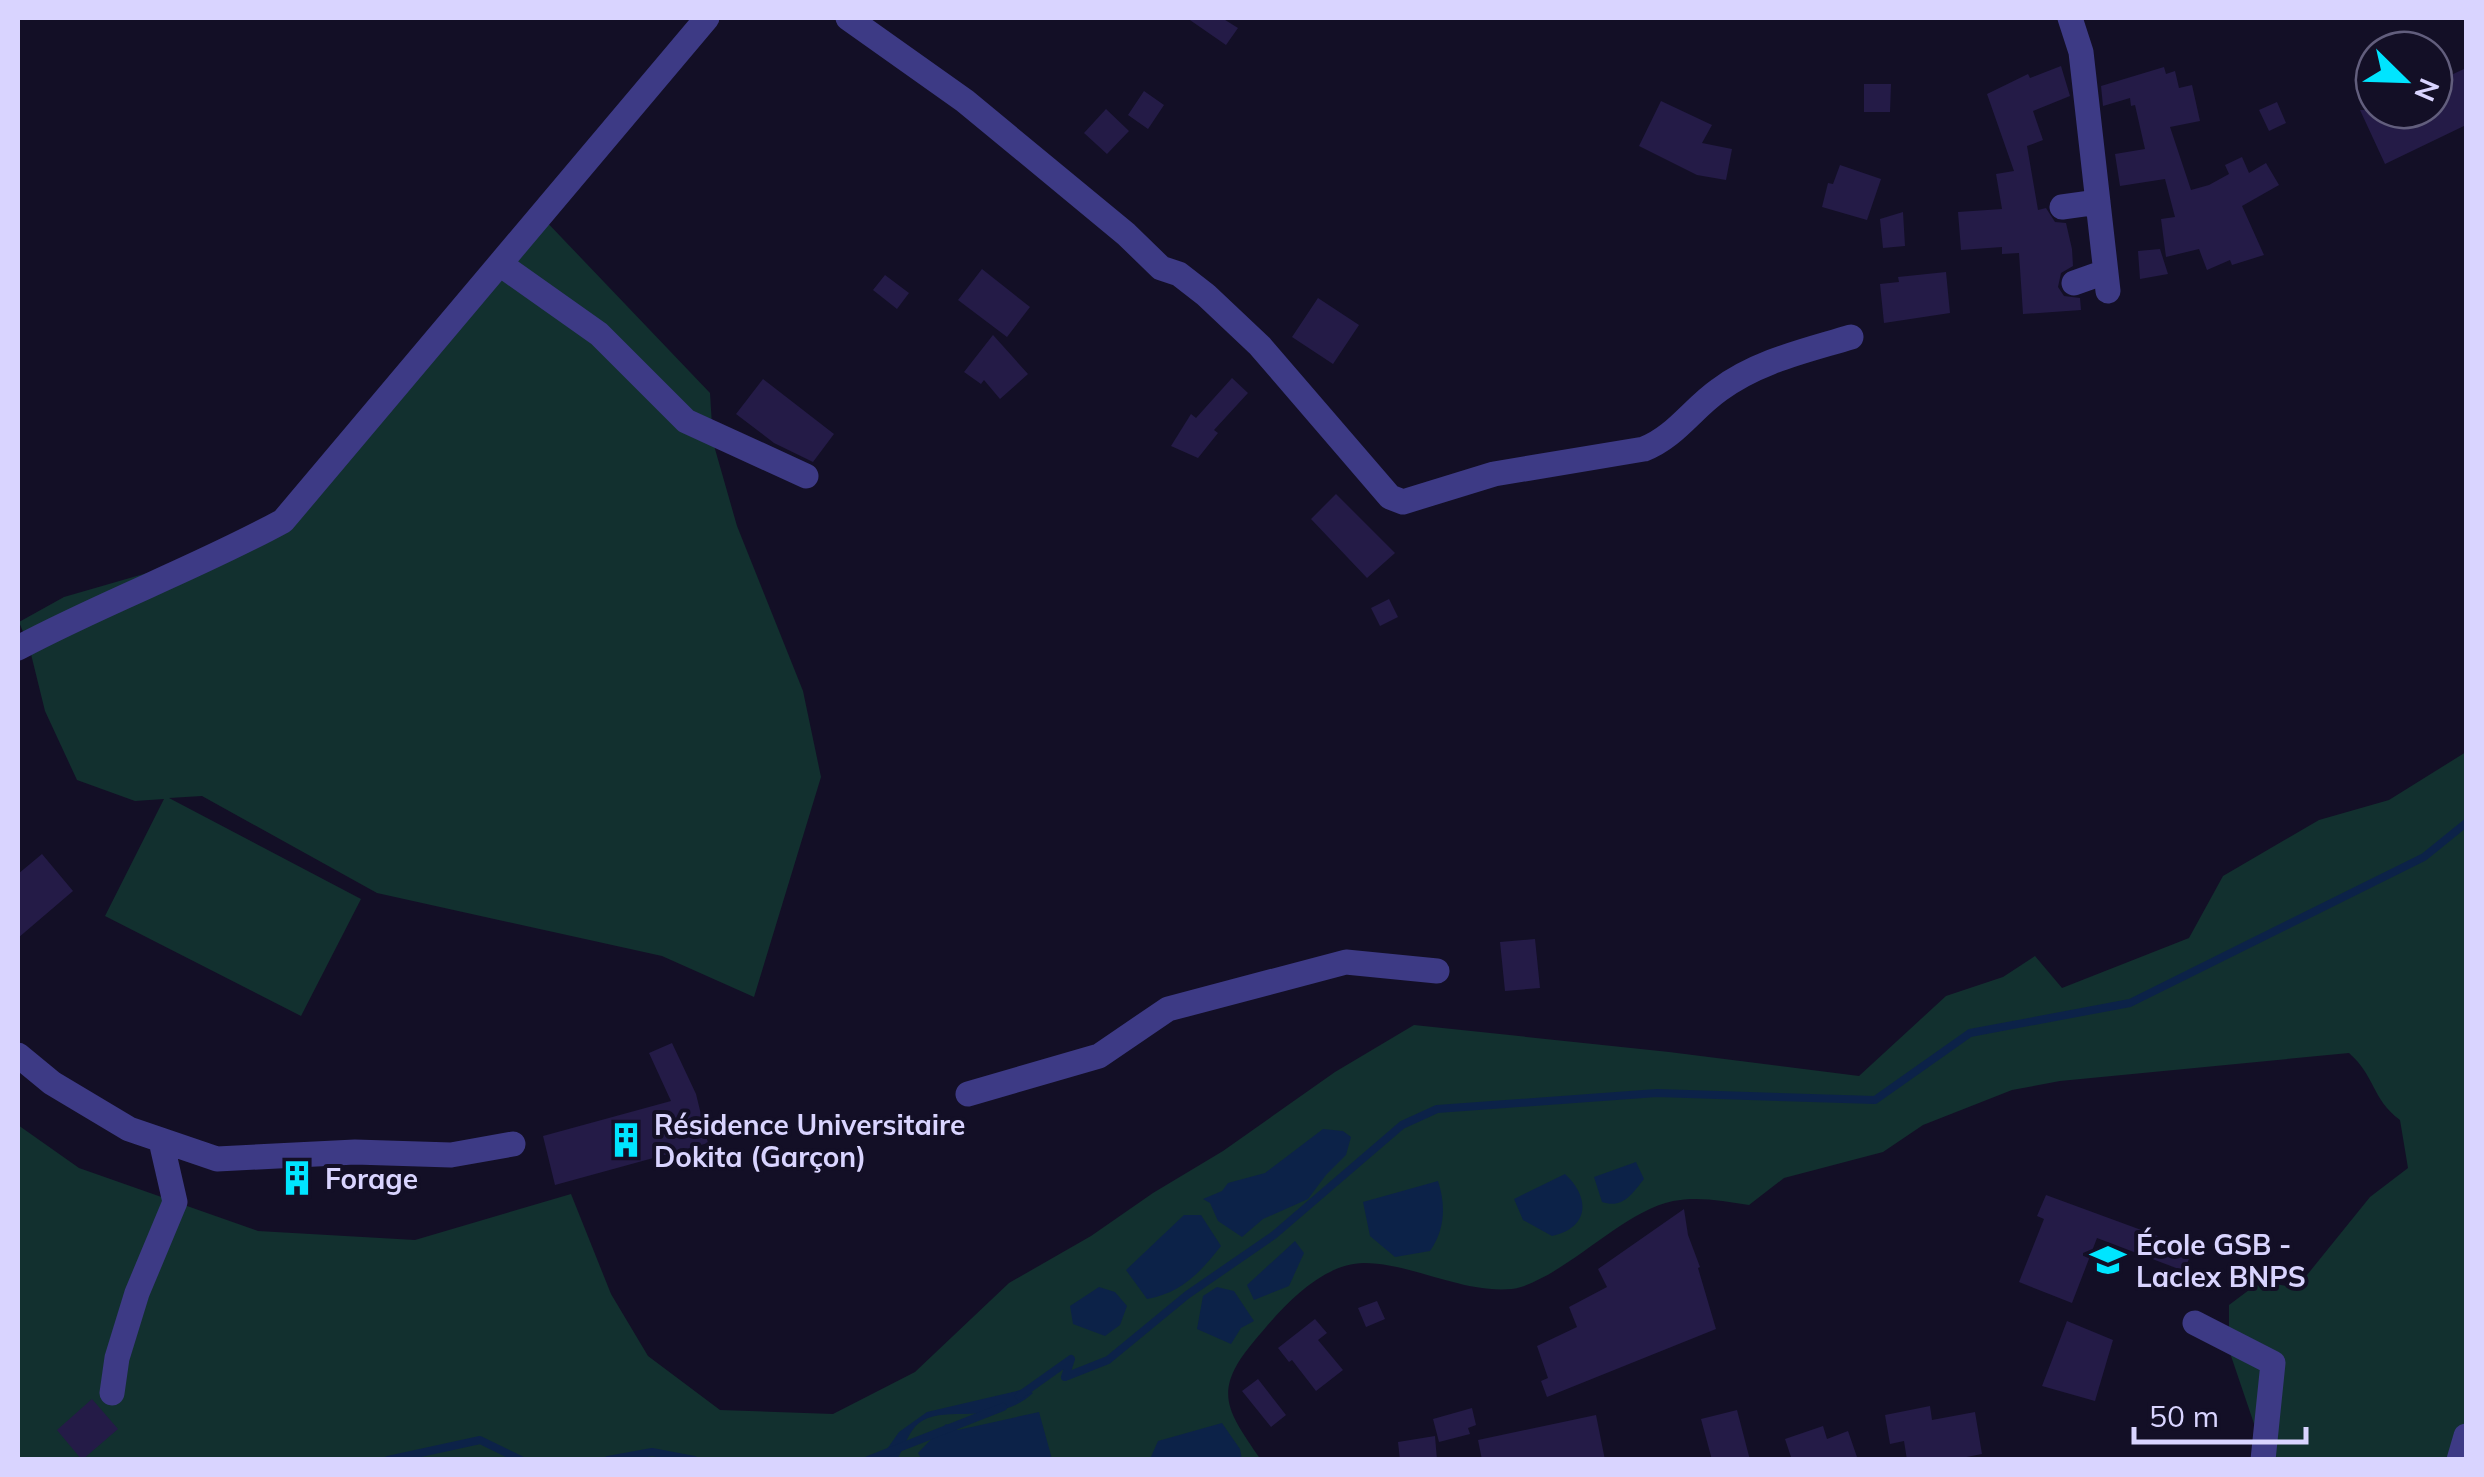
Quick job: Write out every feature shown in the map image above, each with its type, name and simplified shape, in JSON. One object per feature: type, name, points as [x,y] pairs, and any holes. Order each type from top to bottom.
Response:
[{"type":"street","points":[[18,648],[282,521],[707,18]]},
{"type":"street","points":[[848,18],[965,100],[1126,234],[1161,268],[1179,274],[1206,296],[1260,346],[1390,497],[1403,502],[1494,474],[1644,450],[1662,442],[1715,393],[1745,372],[1851,337]]},
{"type":"street","points":[[2070,18],[2081,52],[2107,282],[2074,283]]},
{"type":"street","points":[[2062,207],[2098,202]]},
{"type":"street","points":[[500,264],[599,334],[686,421],[806,476]]},
{"type":"street","points":[[968,1094],[1100,1056],[1168,1009],[1346,962],[1438,971]]},
{"type":"street","points":[[18,1055],[52,1082],[128,1129],[216,1159],[355,1152],[451,1155],[513,1144]]},
{"type":"street","points":[[112,1392],[117,1358],[136,1293],[175,1202],[162,1140]]},
{"type":"street","points":[[2195,1323],[2274,1363],[2263,1460]]},
{"type":"street","points":[[2459,1460],[2466,1436]]},
{"type":"green space","points":[[541,216],[710,393],[713,442],[737,526],[803,691],[821,777],[754,997],[662,956],[377,893],[202,796],[169,798],[361,899],[301,1016],[105,916],[164,799],[135,801],[77,780],[45,711],[19,622],[64,597],[213,554],[280,522]]},
{"type":"green space","points":[[2466,752],[2466,1436],[2448,1459],[2266,1459],[2229,1350],[2229,1305],[2261,1281],[2286,1286],[2307,1275],[2370,1197],[2408,1168],[2400,1120],[2384,1104],[2349,1053],[2060,1081],[2012,1090],[1923,1125],[1883,1152],[1784,1178],[1749,1205],[1692,1199],[1654,1207],[1616,1228],[1560,1268],[1513,1289],[1460,1284],[1398,1267],[1347,1265],[1302,1290],[1255,1340],[1233,1374],[1229,1401],[1233,1414],[1261,1460],[18,1459],[18,1125],[79,1168],[258,1231],[415,1240],[571,1194],[611,1294],[648,1356],[720,1410],[833,1414],[915,1372],[1009,1283],[1091,1236],[1223,1151],[1335,1072],[1414,1025],[1859,1076],[1946,996],[2003,977],[2035,956],[2062,988],[2189,938],[2223,876],[2319,820],[2389,800]]},
{"type":"water","points":[[1323,1129],[1343,1131],[1351,1137],[1346,1155],[1308,1199],[1263,1219],[1242,1237],[1218,1221],[1210,1203],[1203,1199],[1222,1191],[1228,1183],[1265,1173]]},
{"type":"water","points":[[1636,1162],[1644,1179],[1635,1190],[1621,1202],[1602,1202],[1594,1177]]},
{"type":"water","points":[[1565,1174],[1579,1193],[1582,1211],[1573,1226],[1552,1236],[1523,1220],[1514,1199]]},
{"type":"water","points":[[1438,1181],[1443,1217],[1430,1251],[1395,1257],[1370,1236],[1363,1202]]},
{"type":"water","points":[[1184,1215],[1201,1215],[1221,1246],[1189,1280],[1170,1292],[1147,1299],[1126,1270]]},
{"type":"water","points":[[1295,1241],[1304,1253],[1289,1286],[1254,1300],[1247,1285]]},
{"type":"water","points":[[1099,1287],[1115,1292],[1127,1306],[1120,1325],[1105,1336],[1073,1324],[1070,1306]]},
{"type":"water","points":[[1217,1287],[1234,1291],[1254,1321],[1241,1328],[1231,1344],[1197,1329],[1203,1296]]},
{"type":"water","points":[[1025,1389],[1033,1393],[1003,1410],[930,1417],[912,1430],[898,1458],[880,1459],[899,1432],[927,1412]]},
{"type":"water","points":[[1039,1412],[1052,1459],[922,1460],[918,1453],[946,1424],[958,1430]]},
{"type":"water","points":[[1222,1423],[1240,1449],[1242,1459],[1150,1459],[1158,1441]]},
{"type":"building","points":[[1187,18],[1222,18],[1238,28],[1226,45]]},
{"type":"building","points":[[2061,66],[2070,96],[2033,111],[2043,140],[2027,146],[2038,210],[2046,208],[2055,222],[2066,223],[2072,249],[2073,266],[2061,273],[2058,287],[2064,296],[2080,298],[2081,310],[2023,314],[2019,253],[2002,254],[2002,247],[1961,250],[1958,212],[2002,209],[1996,174],[2014,171],[1987,94],[2028,74],[2030,78]]},
{"type":"building","points":[[2164,67],[2166,74],[2175,71],[2179,88],[2192,85],[2200,121],[2170,127],[2191,190],[2229,174],[2225,165],[2242,157],[2249,173],[2266,163],[2279,185],[2242,206],[2264,255],[2232,265],[2230,260],[2207,270],[2199,249],[2166,257],[2161,219],[2175,217],[2165,179],[2120,186],[2115,154],[2145,149],[2135,105],[2131,106],[2130,98],[2103,106],[2101,86]]},
{"type":"building","points":[[2466,68],[2466,125],[2385,164],[2369,130],[2454,130],[2454,74]]},
{"type":"building","points":[[1864,84],[1891,84],[1890,112],[1864,112]]},
{"type":"building","points":[[1144,91],[1164,105],[1148,129],[1128,115]]},
{"type":"building","points":[[1661,101],[1712,125],[1702,143],[1732,149],[1726,180],[1697,175],[1639,146]]},
{"type":"building","points":[[2277,102],[2286,123],[2269,131],[2259,110]]},
{"type":"building","points":[[1106,109],[1129,131],[1107,154],[1084,133]]},
{"type":"building","points":[[1840,165],[1881,179],[1867,220],[1822,207],[1828,183],[1833,184]]},
{"type":"building","points":[[1903,212],[1905,246],[1883,248],[1880,219]]},
{"type":"building","points":[[2160,249],[2168,274],[2140,279],[2138,251]]},
{"type":"building","points":[[982,269],[1030,307],[1007,337],[958,300]]},
{"type":"building","points":[[1946,272],[1950,313],[1884,323],[1880,284],[1899,282],[1898,277]]},
{"type":"building","points":[[885,275],[909,293],[897,309],[873,290]]},
{"type":"building","points":[[1318,298],[1359,325],[1333,364],[1292,337]]},
{"type":"building","points":[[993,335],[1028,374],[1000,399],[984,380],[981,384],[964,372]]},
{"type":"building","points":[[1232,378],[1248,393],[1214,430],[1218,433],[1198,458],[1171,446],[1191,414],[1196,418]]},
{"type":"building","points":[[763,379],[834,434],[813,462],[774,443],[736,414]]},
{"type":"building","points":[[1336,494],[1395,553],[1367,578],[1311,519]]},
{"type":"building","points":[[1389,599],[1398,617],[1380,626],[1371,608]]},
{"type":"building","points":[[42,854],[73,891],[18,938],[18,874]]},
{"type":"building","points":[[1535,939],[1540,988],[1505,991],[1500,942]]},
{"type":"building","name":"Résidence Universitaire Dokita (Garçon)","points":[[672,1043],[696,1094],[708,1143],[555,1185],[543,1136],[671,1101],[649,1053]]},
{"type":"building","points":[[2046,1195],[2193,1249],[2184,1271],[2097,1238],[2072,1303],[2019,1282],[2044,1219],[2037,1216]]},
{"type":"building","points":[[1684,1209],[1716,1329],[1547,1397],[1541,1381],[1548,1378],[1537,1346],[1577,1327],[1569,1307],[1607,1287],[1598,1269]]},
{"type":"building","points":[[1377,1301],[1385,1319],[1366,1327],[1358,1308]]},
{"type":"building","points":[[1315,1319],[1327,1333],[1318,1340],[1343,1370],[1316,1391],[1278,1348]]},
{"type":"building","points":[[2067,1321],[2113,1340],[2095,1401],[2042,1386]]},
{"type":"building","points":[[1258,1379],[1286,1415],[1271,1427],[1242,1391]]},
{"type":"building","points":[[92,1399],[118,1429],[82,1460],[57,1430]]},
{"type":"building","points":[[1930,1406],[1932,1420],[1975,1412],[1982,1454],[1951,1460],[1907,1460],[1904,1441],[1890,1444],[1885,1415]]},
{"type":"building","points":[[1472,1408],[1476,1425],[1468,1428],[1470,1434],[1439,1442],[1433,1419]]},
{"type":"building","points":[[1737,1410],[1750,1460],[1712,1460],[1701,1419]]},
{"type":"building","points":[[1596,1415],[1605,1460],[1482,1460],[1478,1440]]},
{"type":"building","points":[[1823,1426],[1827,1439],[1848,1431],[1858,1460],[1792,1460],[1785,1439]]},
{"type":"building","points":[[1435,1436],[1437,1460],[1400,1460],[1398,1442]]},
{"type":"waterway","points":[[1019,1396],[1071,1359],[1065,1377],[1108,1360],[1187,1295],[1274,1235],[1402,1125],[1437,1109],[1657,1093],[1875,1100],[1970,1033],[2130,1003],[2424,857],[2466,823]]},
{"type":"waterway","points":[[868,1460],[1003,1407]]},
{"type":"waterway","points":[[388,1460],[480,1440],[521,1460]]},
{"type":"waterway","points":[[608,1460],[652,1452],[694,1460]]},
{"type":"place","name":"Résidence Universitaire Dokita (Garçon)","points":[[626,1140]]},
{"type":"place","name":"Forage","points":[[297,1178]]},
{"type":"place","name":"École GSB - Laclex BNPS","points":[[2108,1260]]}]
